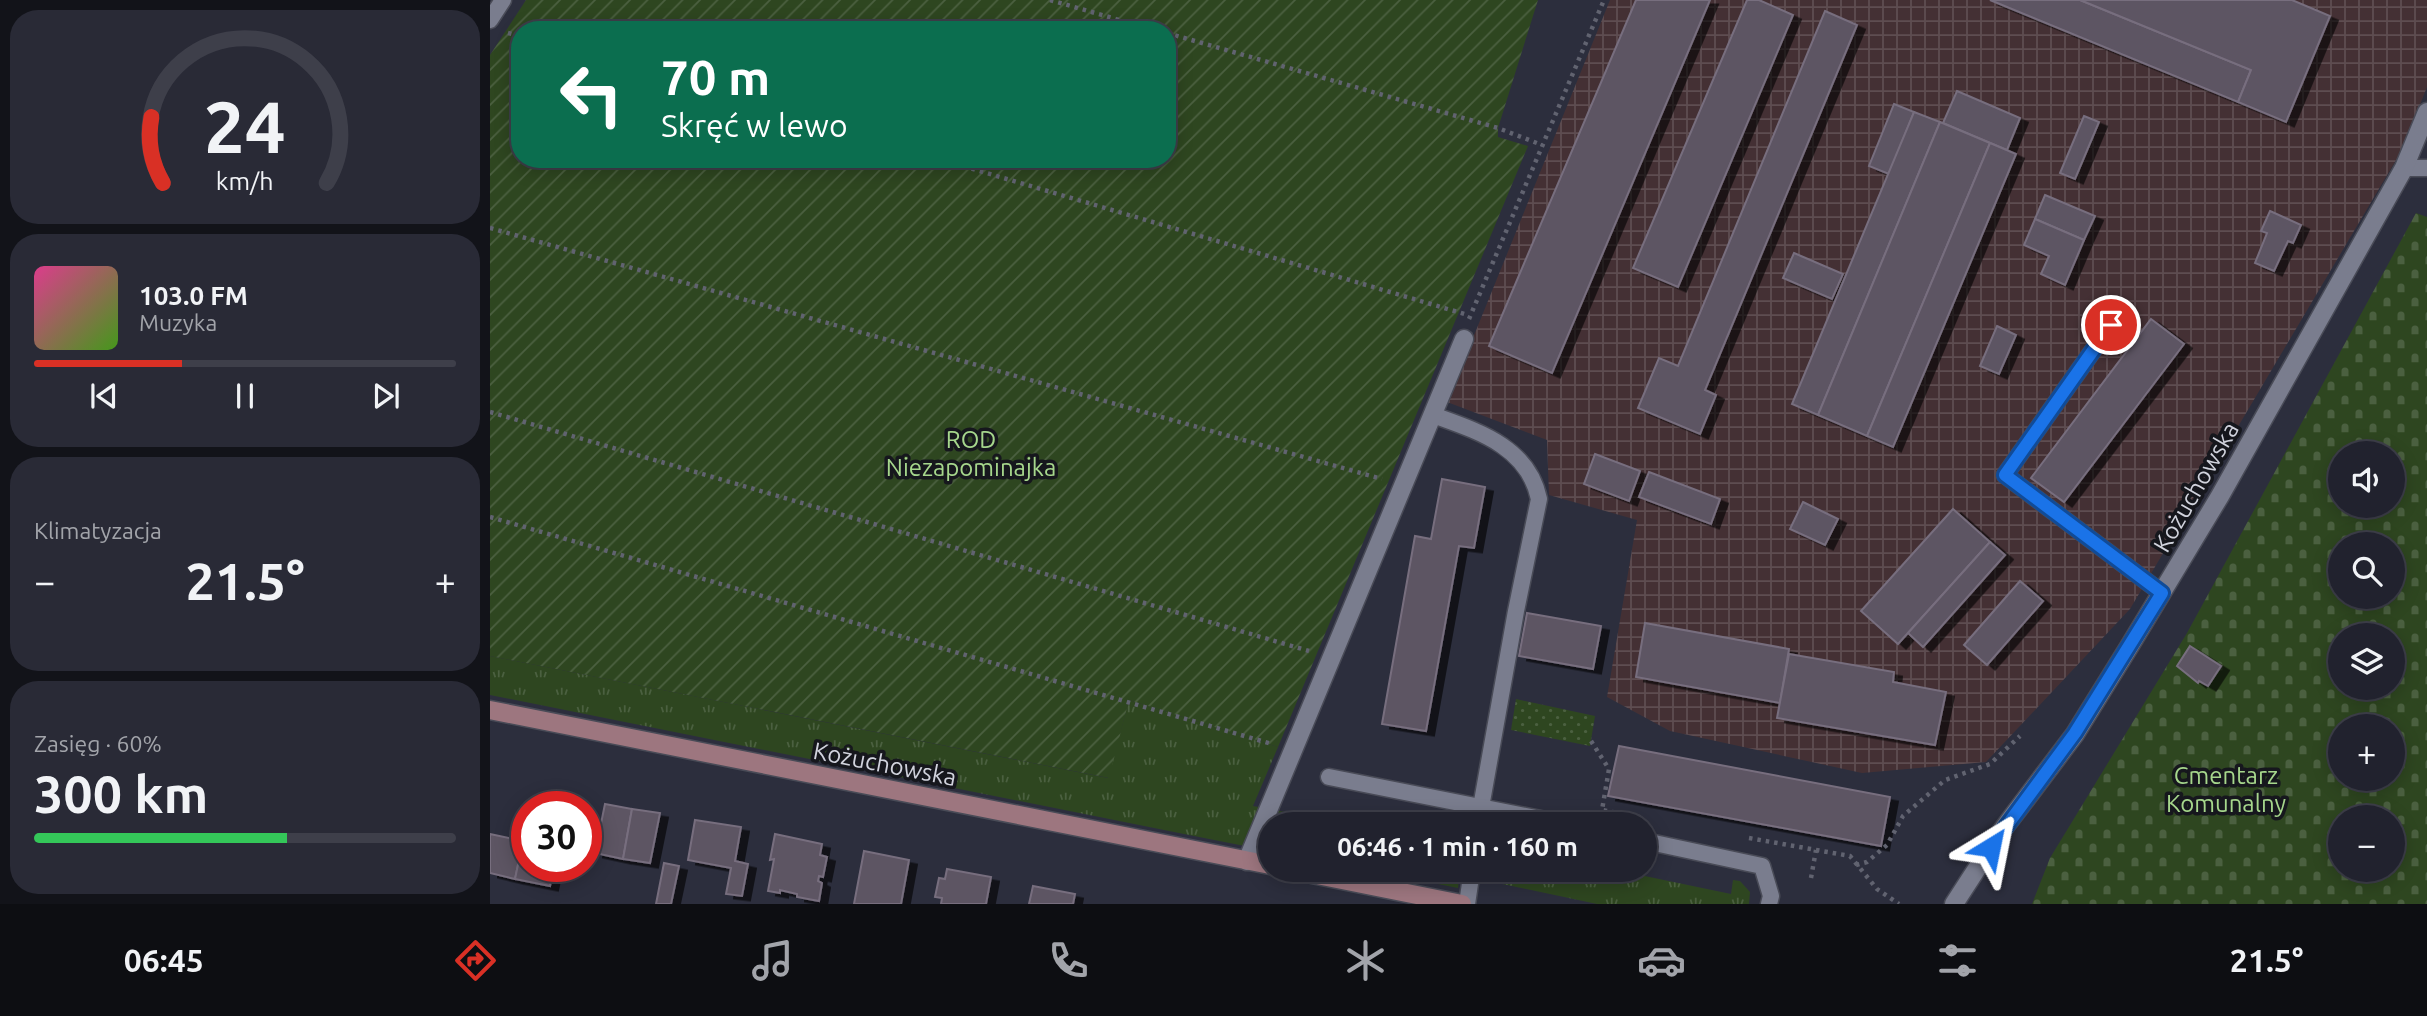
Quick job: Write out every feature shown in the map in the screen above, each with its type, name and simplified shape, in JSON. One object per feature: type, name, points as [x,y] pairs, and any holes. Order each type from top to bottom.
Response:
[{"type":"main road","name":"Kożuchowska","points":[[490,710],[1258,863]]},
{"type":"main road","points":[[1353,882],[1465,904]]},
{"type":"street","name":"Kożuchowska","points":[[1954,904],[2000,833],[2075,733],[2220,496],[2404,168],[2427,112]]},
{"type":"street","points":[[1247,861],[1464,339]]},
{"type":"lane","points":[[490,20],[503,0]]},
{"type":"lane","points":[[2404,168],[2427,168]]},
{"type":"lane","points":[[2111,325],[2005,475],[2162,593]]},
{"type":"lane","points":[[1433,415],[1473,430],[1517,456],[1528,468],[1536,484],[1539,499],[1479,812]]},
{"type":"lane","points":[[1329,777],[1509,812]]},
{"type":"lane","points":[[1657,844],[1762,866],[1771,896],[1769,904]]},
{"type":"lane","points":[[1465,904],[1470,882]]},
{"type":"path","points":[[1050,0],[1123,21]]},
{"type":"path","points":[[1464,339],[1470,316],[1604,0]]},
{"type":"path","points":[[1176,36],[1498,128],[1542,145]]},
{"type":"path","points":[[969,168],[1470,316]]},
{"type":"path","points":[[490,228],[1403,485]]},
{"type":"path","points":[[490,412],[1331,658]]},
{"type":"path","points":[[490,517],[1293,750]]},
{"type":"path","points":[[1856,865],[1867,863],[1887,845],[1902,816],[1945,780],[1990,764],[2020,736]]},
{"type":"path","points":[[1591,741],[1609,769],[1602,810],[1613,812]]},
{"type":"path","points":[[1736,835],[1850,856],[1877,889],[1899,904]]},
{"type":"path","points":[[1811,878],[1816,850]]},
{"type":"shaded area","points":[[1610,0],[2427,0],[2427,87],[2402,150],[2130,609],[1986,762],[1862,773],[1670,731],[1607,697],[1637,520],[1549,495],[1547,440],[1447,402]]},
{"type":"green space","name":"ROD Niezapominajka","points":[[526,0],[1538,0],[1498,128],[1498,137],[1528,146],[1278,747],[1129,700],[1109,778],[490,656],[490,55],[511,23],[511,168],[1176,168],[1176,21],[512,21]]},
{"type":"green space","name":"Cmentarz Komunalny","points":[[2416,213],[2427,217],[2427,904],[2032,904],[2050,858],[2187,633]]},
{"type":"green space","points":[[490,656],[1108,778],[1129,700],[1278,747],[1253,806],[1285,812],[1258,812],[1258,849],[490,695]]},
{"type":"green space","points":[[1516,699],[1595,716],[1590,746],[1511,730]]},
{"type":"green space","points":[[1657,879],[1731,894],[1733,880],[1740,881],[1750,892],[1749,904],[1597,904],[1493,882],[1657,882]]},
{"type":"green space","points":[[1428,882],[1459,882],[1458,888]]},
{"type":"building","points":[[1636,0],[1710,0],[1552,373],[1489,346]]},
{"type":"building","points":[[1747,0],[1759,0],[1793,15],[1678,287],[1633,268]]},
{"type":"building","points":[[1990,0],[2080,0],[2251,70],[2238,102]]},
{"type":"building","points":[[2080,0],[2292,0],[2330,16],[2286,122],[2238,102],[2251,70]]},
{"type":"building","points":[[1825,11],[1857,25],[1705,390],[1716,395],[1700,434],[1638,408],[1659,358],[1678,366]]},
{"type":"building","points":[[1957,91],[2020,118],[2007,150],[1943,123]]},
{"type":"building","points":[[1894,104],[1914,112],[1889,174],[1869,166]]},
{"type":"building","points":[[1914,112],[1940,122],[1818,415],[1792,404]]},
{"type":"building","points":[[2084,116],[2099,122],[2075,179],[2060,173]]},
{"type":"building","points":[[1940,122],[1990,143],[1867,436],[1818,415]]},
{"type":"building","points":[[1990,143],[2016,154],[1893,447],[1867,436]]},
{"type":"building","points":[[2045,195],[2095,216],[2084,240],[2035,219]]},
{"type":"building","points":[[2270,211],[2301,225],[2293,243],[2288,241],[2274,271],[2255,263],[2267,233],[2261,231]]},
{"type":"building","points":[[2035,219],[2084,240],[2065,285],[2041,274],[2049,256],[2024,245]]},
{"type":"building","points":[[1794,253],[1843,274],[1832,299],[1783,278]]},
{"type":"building","points":[[2151,319],[2184,344],[2064,502],[2031,478]]},
{"type":"building","points":[[1997,326],[2016,335],[1999,374],[1980,366]]},
{"type":"building","points":[[1595,454],[1640,471],[1629,501],[1584,484]]},
{"type":"building","points":[[1649,472],[1720,499],[1711,524],[1639,497]]},
{"type":"building","points":[[1442,479],[1485,487],[1474,548],[1459,546],[1426,731],[1382,724],[1415,536],[1431,539]]},
{"type":"building","points":[[1803,502],[1838,519],[1825,545],[1790,529]]},
{"type":"building","points":[[1953,509],[1990,542],[1898,644],[1861,611]]},
{"type":"building","points":[[1990,542],[2005,555],[1923,647],[1908,633]]},
{"type":"building","points":[[2020,581],[2043,601],[1987,665],[1964,645]]},
{"type":"building","points":[[1527,613],[1601,626],[1593,669],[1519,656]]},
{"type":"building","points":[[1645,623],[1789,649],[1780,703],[1636,677]]},
{"type":"building","points":[[2190,646],[2221,666],[2208,686],[2199,681],[2198,683],[2177,666]]},
{"type":"building","points":[[1789,654],[1894,672],[1893,682],[1946,692],[1935,745],[1777,718]]},
{"type":"building","points":[[1619,746],[1890,797],[1881,846],[1608,796]]},
{"type":"building","points":[[605,804],[632,809],[623,859],[602,854],[602,819]]},
{"type":"building","points":[[632,809],[660,813],[650,863],[623,859]]},
{"type":"building","points":[[695,820],[741,827],[735,861],[748,864],[742,896],[726,894],[731,868],[688,860]]},
{"type":"building","points":[[490,834],[511,838],[511,878],[490,873]]},
{"type":"building","points":[[775,834],[822,844],[820,855],[827,857],[823,877],[819,876],[818,881],[822,883],[819,901],[797,897],[797,894],[780,890],[780,893],[768,891]]},
{"type":"building","points":[[864,851],[909,860],[901,904],[854,904]]},
{"type":"building","points":[[664,863],[679,866],[671,904],[656,904]]},
{"type":"building","points":[[947,869],[991,877],[986,904],[941,904],[942,898],[935,897],[939,878],[945,879]]},
{"type":"building","points":[[530,882],[551,882],[550,886]]},
{"type":"building","points":[[1033,886],[1075,894],[1073,904],[1029,904]]},
{"type":"route","points":[[1991,847],[2075,733],[2162,593],[2005,475],[2111,325]]}]
